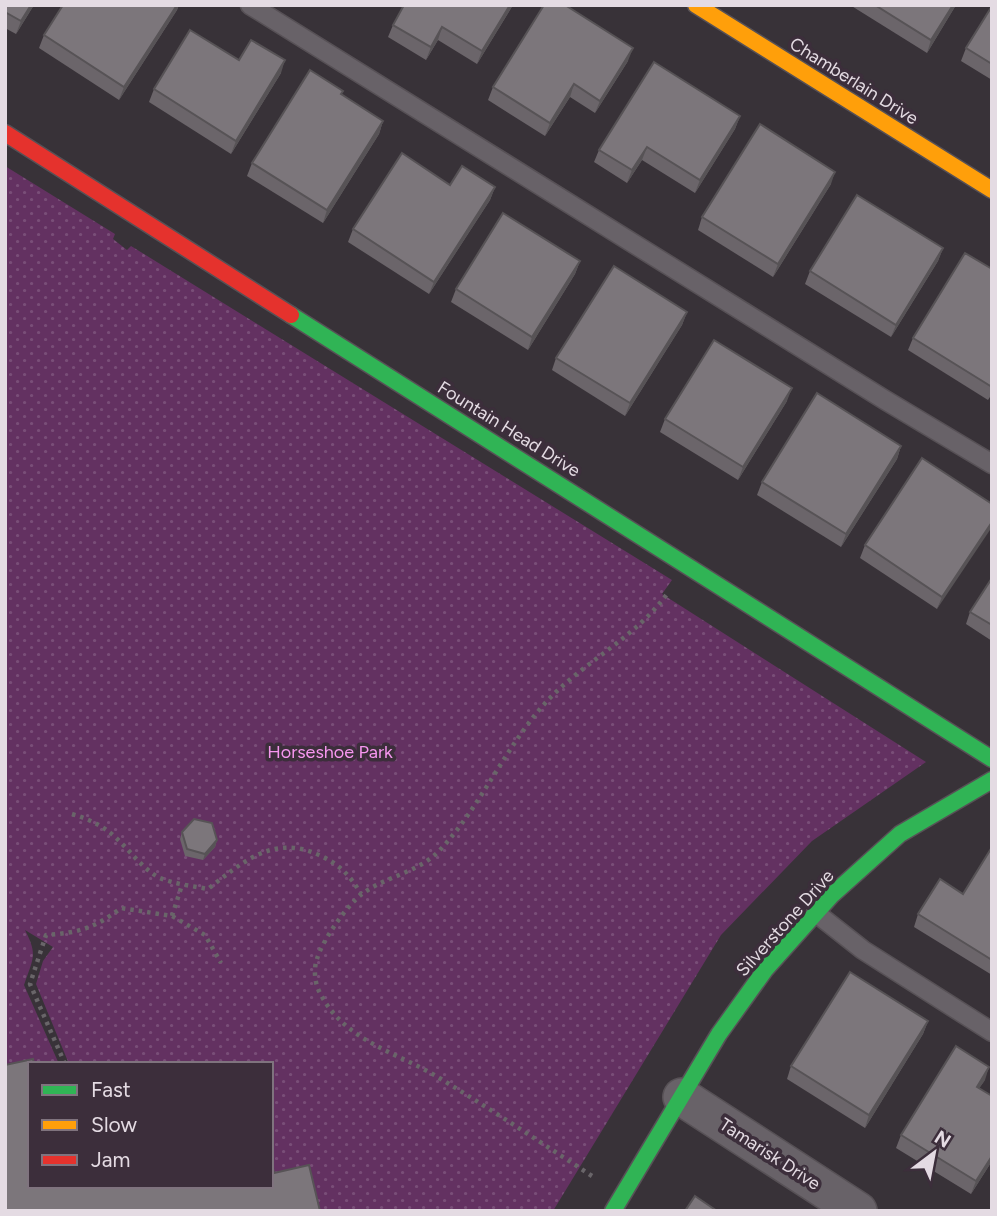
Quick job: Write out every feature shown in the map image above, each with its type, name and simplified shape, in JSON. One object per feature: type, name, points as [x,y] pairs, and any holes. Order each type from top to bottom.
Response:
[{"type":"street","name":"Chamberlain Drive","points":[[696,5],[992,190]]},
{"type":"street","name":"Fountain Head Drive","points":[[5,132],[992,759]]},
{"type":"street","name":"Silverstone Drive","points":[[613,1211],[719,1034],[765,970],[832,895],[900,834],[992,780]]},
{"type":"street","name":"Tamarisk Drive","points":[[682,1097],[858,1211]]},
{"type":"lane","points":[[250,5],[992,464]]},
{"type":"lane","points":[[816,913],[863,950],[992,1032]]},
{"type":"path","points":[[622,1197],[434,1075],[364,1040],[335,1016],[320,994],[315,978],[317,959],[341,915],[361,894],[416,868],[436,854],[454,835],[529,723],[548,700],[661,602],[688,565]]},
{"type":"path","points":[[72,814],[93,820],[158,877],[182,885],[208,889],[241,863],[265,851],[288,846],[309,851],[336,863],[351,877],[361,894]]},
{"type":"path","points":[[172,916],[182,885]]},
{"type":"path","points":[[64,1062],[30,984],[46,934],[75,933],[101,923],[121,908],[172,916],[205,935],[221,963]]},
{"type":"green space","name":"Horseshoe Park","points":[[5,166],[115,234],[113,239],[127,250],[131,246],[672,580],[662,594],[926,762],[812,841],[721,935],[553,1211],[309,1211],[273,1187],[273,1062],[68,1062],[36,984],[43,961],[53,947],[25,930],[32,945],[33,957],[24,985],[58,1062],[28,1062],[28,1065],[5,1073]]},
{"type":"building","points":[[5,5],[31,5],[21,21],[5,12]]},
{"type":"building","points":[[63,5],[177,5],[124,87],[44,35]]},
{"type":"building","points":[[404,5],[510,5],[482,51],[442,27],[431,47],[393,25]]},
{"type":"building","points":[[544,5],[565,5],[633,48],[600,101],[574,84],[550,123],[493,87]]},
{"type":"building","points":[[875,5],[953,5],[931,40]]},
{"type":"building","points":[[992,6],[992,64],[966,48]]},
{"type":"building","points":[[190,30],[239,60],[251,40],[285,60],[236,141],[154,89]]},
{"type":"building","points":[[654,62],[740,116],[700,180],[647,147],[632,170],[599,150]]},
{"type":"building","points":[[310,70],[383,121],[327,210],[252,163]]},
{"type":"building","points":[[760,124],[835,172],[778,264],[702,217]]},
{"type":"building","points":[[402,153],[450,185],[462,166],[495,187],[434,282],[353,229]]},
{"type":"building","points":[[857,195],[943,248],[896,325],[810,271]]},
{"type":"building","points":[[503,213],[580,261],[532,337],[456,289]]},
{"type":"building","points":[[965,253],[992,269],[992,387],[913,338]]},
{"type":"building","points":[[614,266],[687,312],[630,403],[556,358]]},
{"type":"building","points":[[714,340],[792,388],[743,467],[665,419]]},
{"type":"building","points":[[817,393],[901,446],[846,534],[762,482]]},
{"type":"building","points":[[922,458],[992,504],[992,522],[942,597],[865,545]]},
{"type":"building","points":[[992,578],[992,625],[970,612]]},
{"type":"building","points":[[194,819],[212,823],[217,840],[205,854],[187,849],[182,832]]},
{"type":"building","points":[[992,847],[992,960],[918,914],[940,879],[963,894]]},
{"type":"building","points":[[850,972],[928,1021],[869,1115],[791,1066]]},
{"type":"building","points":[[956,1046],[989,1067],[977,1087],[992,1096],[992,1156],[976,1181],[901,1135]]},
{"type":"building","points":[[33,1059],[34,1062],[28,1062],[28,1188],[273,1188],[273,1168],[274,1173],[309,1165],[320,1211],[5,1211],[5,1065]]},
{"type":"building","points":[[695,1196],[717,1211],[685,1211]]},
{"type":"traffic: fast","points":[[291,315],[992,759]]},
{"type":"traffic: fast","points":[[613,1211],[719,1034],[765,970],[832,895],[900,834],[992,780]]},
{"type":"traffic: slow","points":[[696,5],[992,190]]},
{"type":"traffic: jam","points":[[5,133],[291,315]]}]
